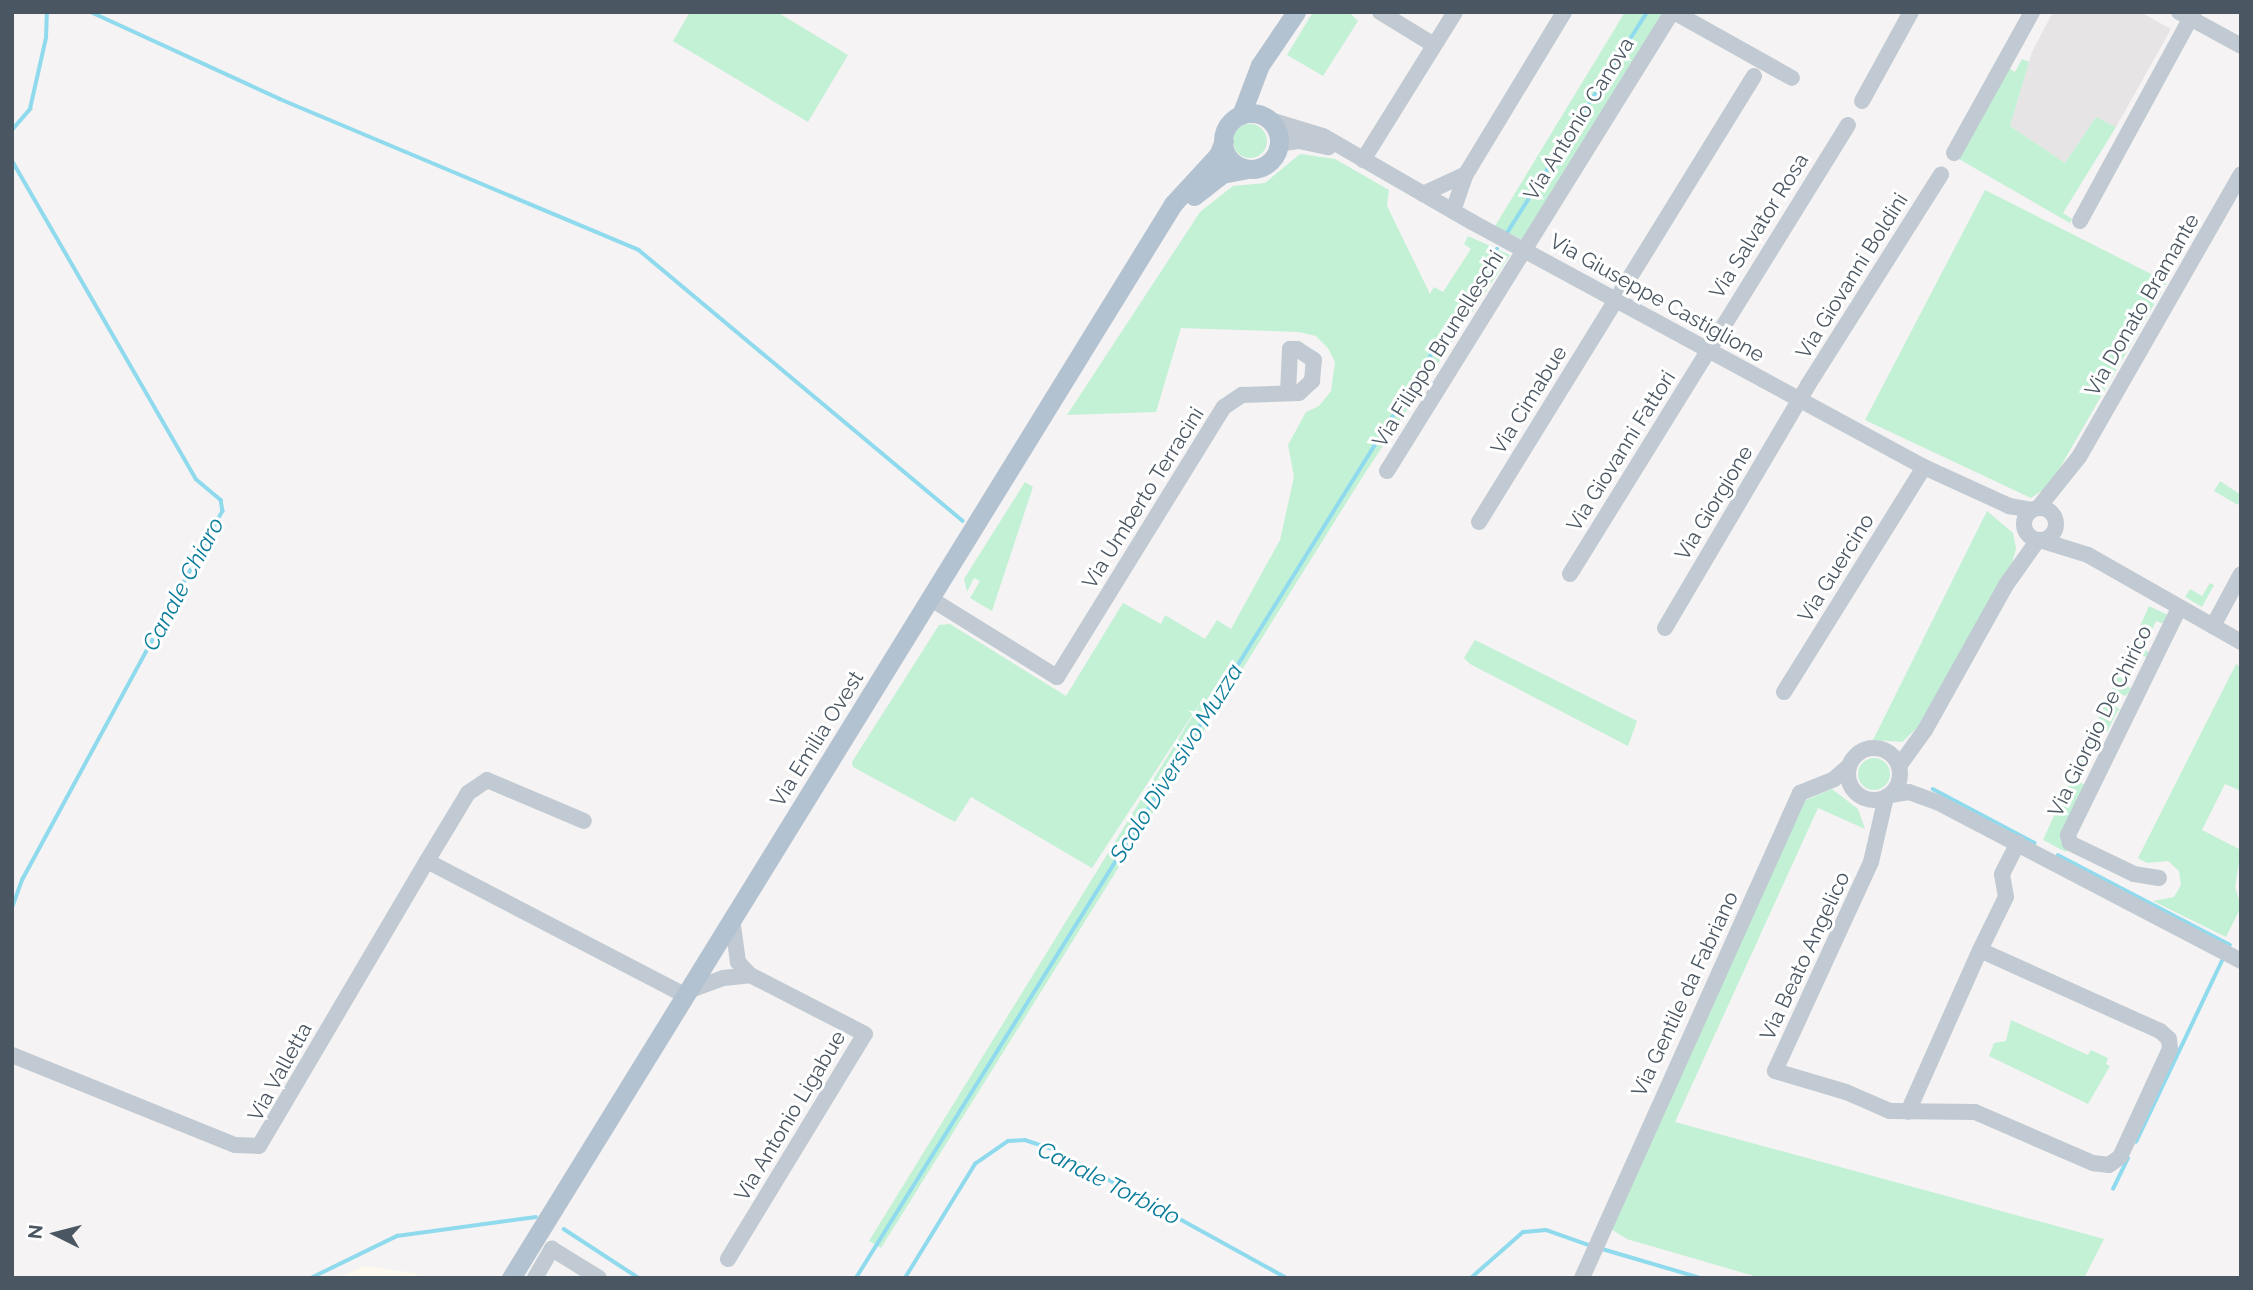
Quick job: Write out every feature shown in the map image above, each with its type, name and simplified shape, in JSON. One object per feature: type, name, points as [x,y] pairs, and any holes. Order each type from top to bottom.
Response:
[{"type":"main road","points":[[1270,54],[1262,85],[1267,118],[1279,144],[1265,166],[1247,169],[1229,158],[1224,141],[1229,124],[1241,115],[1252,80],[1296,12]]},
{"type":"main road","points":[[1241,115],[1267,118]]},
{"type":"main road","name":"Via Emilia Ovest","points":[[511,1278],[1181,193],[1209,165],[1224,141]]},
{"type":"main road","name":"Via Emilia Ovest","points":[[1163,226],[1209,182],[1247,169]]},
{"type":"street","points":[[1380,12],[1434,45]]},
{"type":"street","points":[[1363,160],[1455,12]]},
{"type":"street","points":[[1453,211],[1466,174],[1564,12]]},
{"type":"street","name":"Via Antonio Canova","points":[[1524,249],[1673,12],[1792,78]]},
{"type":"street","points":[[1862,101],[1911,12]]},
{"type":"street","points":[[1954,153],[2032,12]]},
{"type":"street","points":[[2080,220],[2188,14],[2241,46]]},
{"type":"street","name":"Via Cimabue","points":[[1479,522],[1754,76]]},
{"type":"street","name":"Via Giuseppe Castiglione","points":[[1267,118],[1311,131],[1924,467],[2008,506],[2035,509],[2055,521],[2088,555]]},
{"type":"street","name":"Via Salvator Rosa","points":[[1707,350],[1848,125]]},
{"type":"street","name":"Via Giuseppe Castiglione","points":[[1279,144],[1314,142],[1345,151]]},
{"type":"street","points":[[1423,194],[1466,174]]},
{"type":"street","name":"Via Donato Bramante","points":[[2055,521],[2079,457],[2241,174]]},
{"type":"street","name":"Via Giovanni Boldini","points":[[1799,400],[1941,175]]},
{"type":"street","points":[[1438,202],[1451,182]]},
{"type":"street","name":"Via Filippo Brunelleschi","points":[[1387,471],[1524,249]]},
{"type":"street","name":"Via Giovanni Fattori","points":[[1570,574],[1707,350]]},
{"type":"street","name":"Via Umberto Terracini","points":[[934,594],[1059,673],[1224,407],[1242,395],[1288,393]]},
{"type":"street","name":"Via Giorgione","points":[[1665,628],[1799,400]]},
{"type":"street","name":"Via Donato Bramante","points":[[2032,535],[2025,518],[2079,457]]},
{"type":"street","name":"Via Guercino","points":[[1784,692],[1924,467]]},
{"type":"street","name":"Via Giuseppe Castiglione","points":[[1950,480],[2032,535],[2088,555],[2241,642]]},
{"type":"street","points":[[1888,796],[1899,768],[2006,585],[2032,535],[2050,536],[2055,521]]},
{"type":"street","points":[[2213,626],[2241,574]]},
{"type":"street","name":"Via Giorgio De Chirico","points":[[2158,878],[2134,874],[2070,843],[2068,835],[2179,607]]},
{"type":"street","points":[[1877,846],[1874,815],[1859,794],[1850,766],[1866,749],[1882,749],[1908,743],[1926,725]]},
{"type":"street","points":[[1882,749],[1937,802]]},
{"type":"street","name":"Via Gentile da Fabriano","points":[[1582,1278],[1800,793],[1850,766]]},
{"type":"street","name":"Via Valletta","points":[[12,1055],[236,1145],[259,1146],[468,793],[487,780],[584,821]]},
{"type":"street","points":[[1821,784],[1859,794],[1888,796],[1909,792],[1937,802],[2241,961]]},
{"type":"street","name":"Via Beato Angelico","points":[[1888,796],[1877,846],[1775,1071],[1890,1111],[1975,1112],[2092,1163],[2109,1165],[2120,1157],[2170,1049],[2169,1039],[2160,1031],[1980,950]]},
{"type":"street","points":[[1908,1112],[2006,897],[2002,874],[2018,843]]},
{"type":"street","points":[[426,861],[685,993],[742,970],[732,918]]},
{"type":"street","name":"Via Antonio Ligabue","points":[[711,951],[865,1034],[728,1259]]},
{"type":"street","points":[[535,1278],[552,1249],[599,1278]]},
{"type":"shaded area","points":[[2053,12],[2140,12],[2171,29],[2116,127],[2096,117],[2065,163],[2010,126],[2032,52]]},
{"type":"shaded area","points":[[365,1266],[415,1273],[422,1278],[336,1278]]},
{"type":"green space","points":[[690,12],[777,12],[848,55],[808,122],[673,41]]},
{"type":"green space","points":[[1313,12],[1349,12],[1358,21],[1323,76],[1287,55]]},
{"type":"green space","points":[[1625,12],[1663,12],[1527,237],[1521,239],[1495,226]]},
{"type":"green space","points":[[2022,59],[2029,62],[2010,126],[2065,163],[2096,117],[2116,127],[2063,213],[2072,219],[2070,223],[1957,158],[2007,67],[2015,72]]},
{"type":"green space","points":[[1250,124],[1262,129],[1267,141],[1262,153],[1250,158],[1238,153],[1233,141],[1238,129]]},
{"type":"green space","points":[[1300,154],[1335,159],[1389,190],[1387,206],[1430,294],[1434,287],[1443,292],[1471,249],[1464,244],[1468,236],[1510,255],[1363,476],[881,1248],[869,1241],[1206,694],[1092,868],[971,797],[955,822],[853,767],[852,762],[939,625],[950,624],[1066,696],[1123,603],[1161,624],[1165,615],[1205,639],[1217,620],[1231,629],[1280,540],[1294,477],[1288,445],[1306,412],[1319,406],[1331,391],[1335,362],[1328,348],[1316,336],[1299,332],[1181,328],[1156,412],[1067,415],[1200,212],[1233,186],[1265,183]]},
{"type":"green space","points":[[1985,190],[2167,282],[2050,485],[2031,498],[1865,420]]},
{"type":"green space","points":[[2220,481],[2241,495],[2238,505],[2214,491]]},
{"type":"green space","points":[[1025,482],[1033,487],[992,611],[970,598],[980,581],[974,578],[967,592],[964,579]]},
{"type":"green space","points":[[1987,511],[2013,533],[2016,549],[2012,563],[1917,728],[1902,742],[1873,740]]},
{"type":"green space","points":[[2210,583],[2214,585],[2202,607],[2185,597],[2190,589],[2202,596]]},
{"type":"green space","points":[[2149,606],[2168,615],[2164,624],[2156,621],[2143,649],[2150,653],[2148,658],[2140,654],[2125,685],[2132,689],[2125,696],[2112,689]]},
{"type":"green space","points":[[1475,640],[1637,721],[1628,746],[1470,664],[1464,658]]},
{"type":"green space","points":[[2236,664],[2241,667],[2241,791],[2225,784],[2202,830],[2241,850],[2235,887],[2241,907],[2226,937],[2153,901],[2174,897],[2181,885],[2179,871],[2168,861],[2147,863],[2138,858]]},
{"type":"green space","points":[[2107,700],[2122,711],[2118,710],[2107,732],[2102,730],[2077,781],[2085,785],[2066,852],[2043,840]]},
{"type":"green space","points":[[1874,758],[1886,762],[1890,774],[1886,786],[1874,790],[1862,786],[1858,774],[1862,762]]},
{"type":"green space","points":[[1832,789],[1858,809],[1865,829],[1818,808],[1675,1122],[2104,1239],[2084,1278],[1761,1278],[1627,1239],[1611,1229],[1801,802]]},
{"type":"green space","points":[[2011,1020],[2088,1055],[2091,1050],[2108,1058],[2106,1064],[2110,1066],[2088,1104],[1989,1056],[1994,1043],[2006,1041]]},
{"type":"waterway","name":"Canale Chiaro","points":[[12,130],[30,109],[46,38],[47,12]]},
{"type":"waterway","points":[[91,12],[280,99],[639,250],[963,521]]},
{"type":"waterway","name":"Scolo Diversivo Muzza","points":[[1507,233],[1647,12]]},
{"type":"waterway","name":"Canale Chiaro","points":[[12,160],[196,479],[221,500],[223,511],[23,879],[12,910]]},
{"type":"waterway","name":"Scolo Diversivo Muzza","points":[[856,1278],[1497,249]]},
{"type":"waterway","points":[[1933,789],[2035,843]]},
{"type":"waterway","points":[[2058,855],[2230,945]]},
{"type":"waterway","points":[[2136,1142],[2222,961]]},
{"type":"waterway","name":"Canale Torbido","points":[[905,1278],[975,1164],[1008,1141],[1025,1140],[1055,1150],[1287,1278]]},
{"type":"waterway","points":[[2113,1189],[2128,1158]]},
{"type":"waterway","name":"Canale Torbido","points":[[311,1278],[397,1236],[536,1217]]},
{"type":"waterway","name":"Canale Torbido","points":[[564,1229],[639,1278]]},
{"type":"waterway","name":"Canale Torbido","points":[[1471,1278],[1523,1232],[1546,1230],[1592,1246]]},
{"type":"waterway","name":"Canale Torbido","points":[[1599,1248],[1701,1278]]}]
